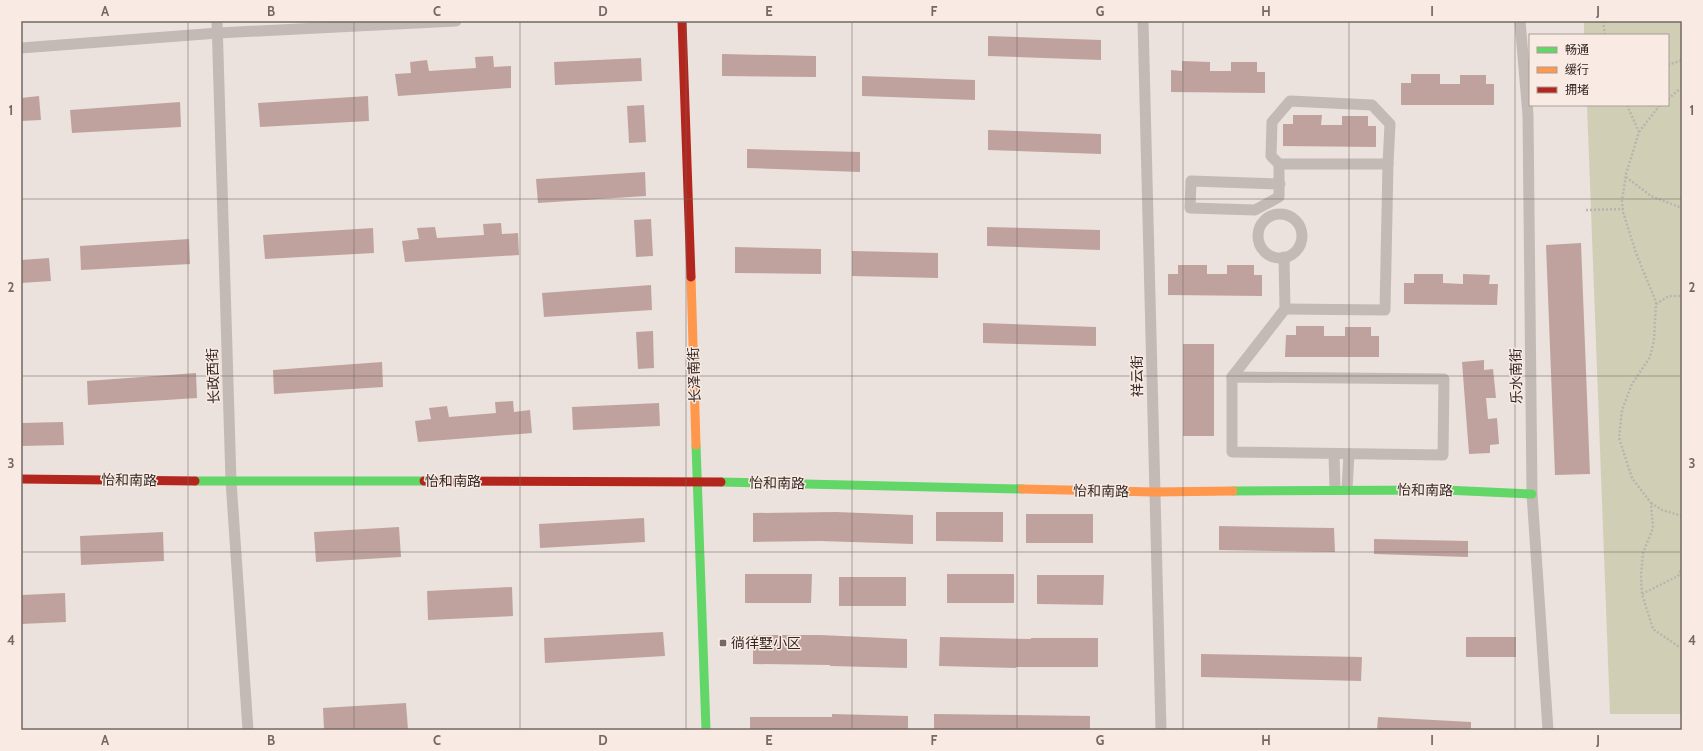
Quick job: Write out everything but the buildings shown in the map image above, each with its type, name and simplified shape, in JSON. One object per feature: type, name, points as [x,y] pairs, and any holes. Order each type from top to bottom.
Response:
[{"type":"street","name":"长政西街","points":[[217,21],[231,481],[248,730]]},
{"type":"street","points":[[21,48],[218,33],[456,21]]},
{"type":"street","name":"长泽南街","points":[[682,21],[706,730]]},
{"type":"street","name":"祥云街","points":[[1143,21],[1161,730]]},
{"type":"street","name":"乐水南街","points":[[1520,21],[1528,115],[1532,494],[1548,730]]},
{"type":"street","points":[[1285,309],[1385,310],[1390,124],[1372,105],[1290,101],[1272,122],[1271,156],[1280,164],[1388,164]]},
{"type":"street","points":[[1280,164],[1280,184],[1279,197],[1255,210],[1190,208],[1191,181],[1280,184]]},
{"type":"street","points":[[1269,203],[1275,214]]},
{"type":"street","points":[[1275,214],[1290,217],[1300,228],[1302,236],[1297,250],[1284,258],[1271,256],[1265,252],[1258,241],[1258,234],[1263,222],[1275,214]]},
{"type":"street","points":[[1232,377],[1444,379],[1443,455],[1232,452],[1232,377],[1285,309],[1284,258]]},
{"type":"street","points":[[1334,454],[1335,489]]},
{"type":"street","points":[[1347,489],[1349,454]]},
{"type":"street","name":"怡和南路","points":[[21,479],[231,481],[698,481],[1154,492],[1347,489],[1445,490],[1532,494]]},
{"type":"path","points":[[1603,21],[1605,34]]},
{"type":"path","points":[[1669,65],[1682,60]]},
{"type":"path","points":[[1669,98],[1682,87]]},
{"type":"path","points":[[1627,106],[1639,132]]},
{"type":"path","points":[[1659,106],[1639,132],[1626,177],[1622,201],[1636,253],[1656,304],[1654,340],[1650,357],[1632,384],[1622,410],[1619,438],[1632,478],[1651,503],[1662,510],[1682,516]]},
{"type":"path","points":[[1626,177],[1652,196],[1682,208]]},
{"type":"path","points":[[1586,210],[1623,208]]},
{"type":"path","points":[[1656,304],[1669,296],[1682,296]]},
{"type":"path","points":[[1651,503],[1653,528],[1643,553],[1641,576],[1642,594],[1653,629],[1678,646],[1682,645]]},
{"type":"path","points":[[1642,594],[1678,576],[1682,568]]},
{"type":"green space","points":[[1584,21],[1682,21],[1682,714],[1610,714],[1587,106],[1669,106],[1669,34],[1584,34]]},
{"type":"traffic: fast","points":[[696,445],[706,730]]},
{"type":"traffic: fast","points":[[195,481],[424,481]]},
{"type":"traffic: fast","points":[[721,482],[1022,489]]},
{"type":"traffic: fast","points":[[1233,491],[1445,490],[1532,494]]},
{"type":"traffic: slow","points":[[691,277],[696,445]]},
{"type":"traffic: slow","points":[[1022,489],[1154,492],[1233,491]]},
{"type":"traffic: jam","points":[[682,21],[691,277]]},
{"type":"traffic: jam","points":[[21,479],[195,481]]},
{"type":"traffic: jam","points":[[424,481],[721,482]]},
{"type":"place","name":"徜徉墅小区","points":[[723,643]]}]
